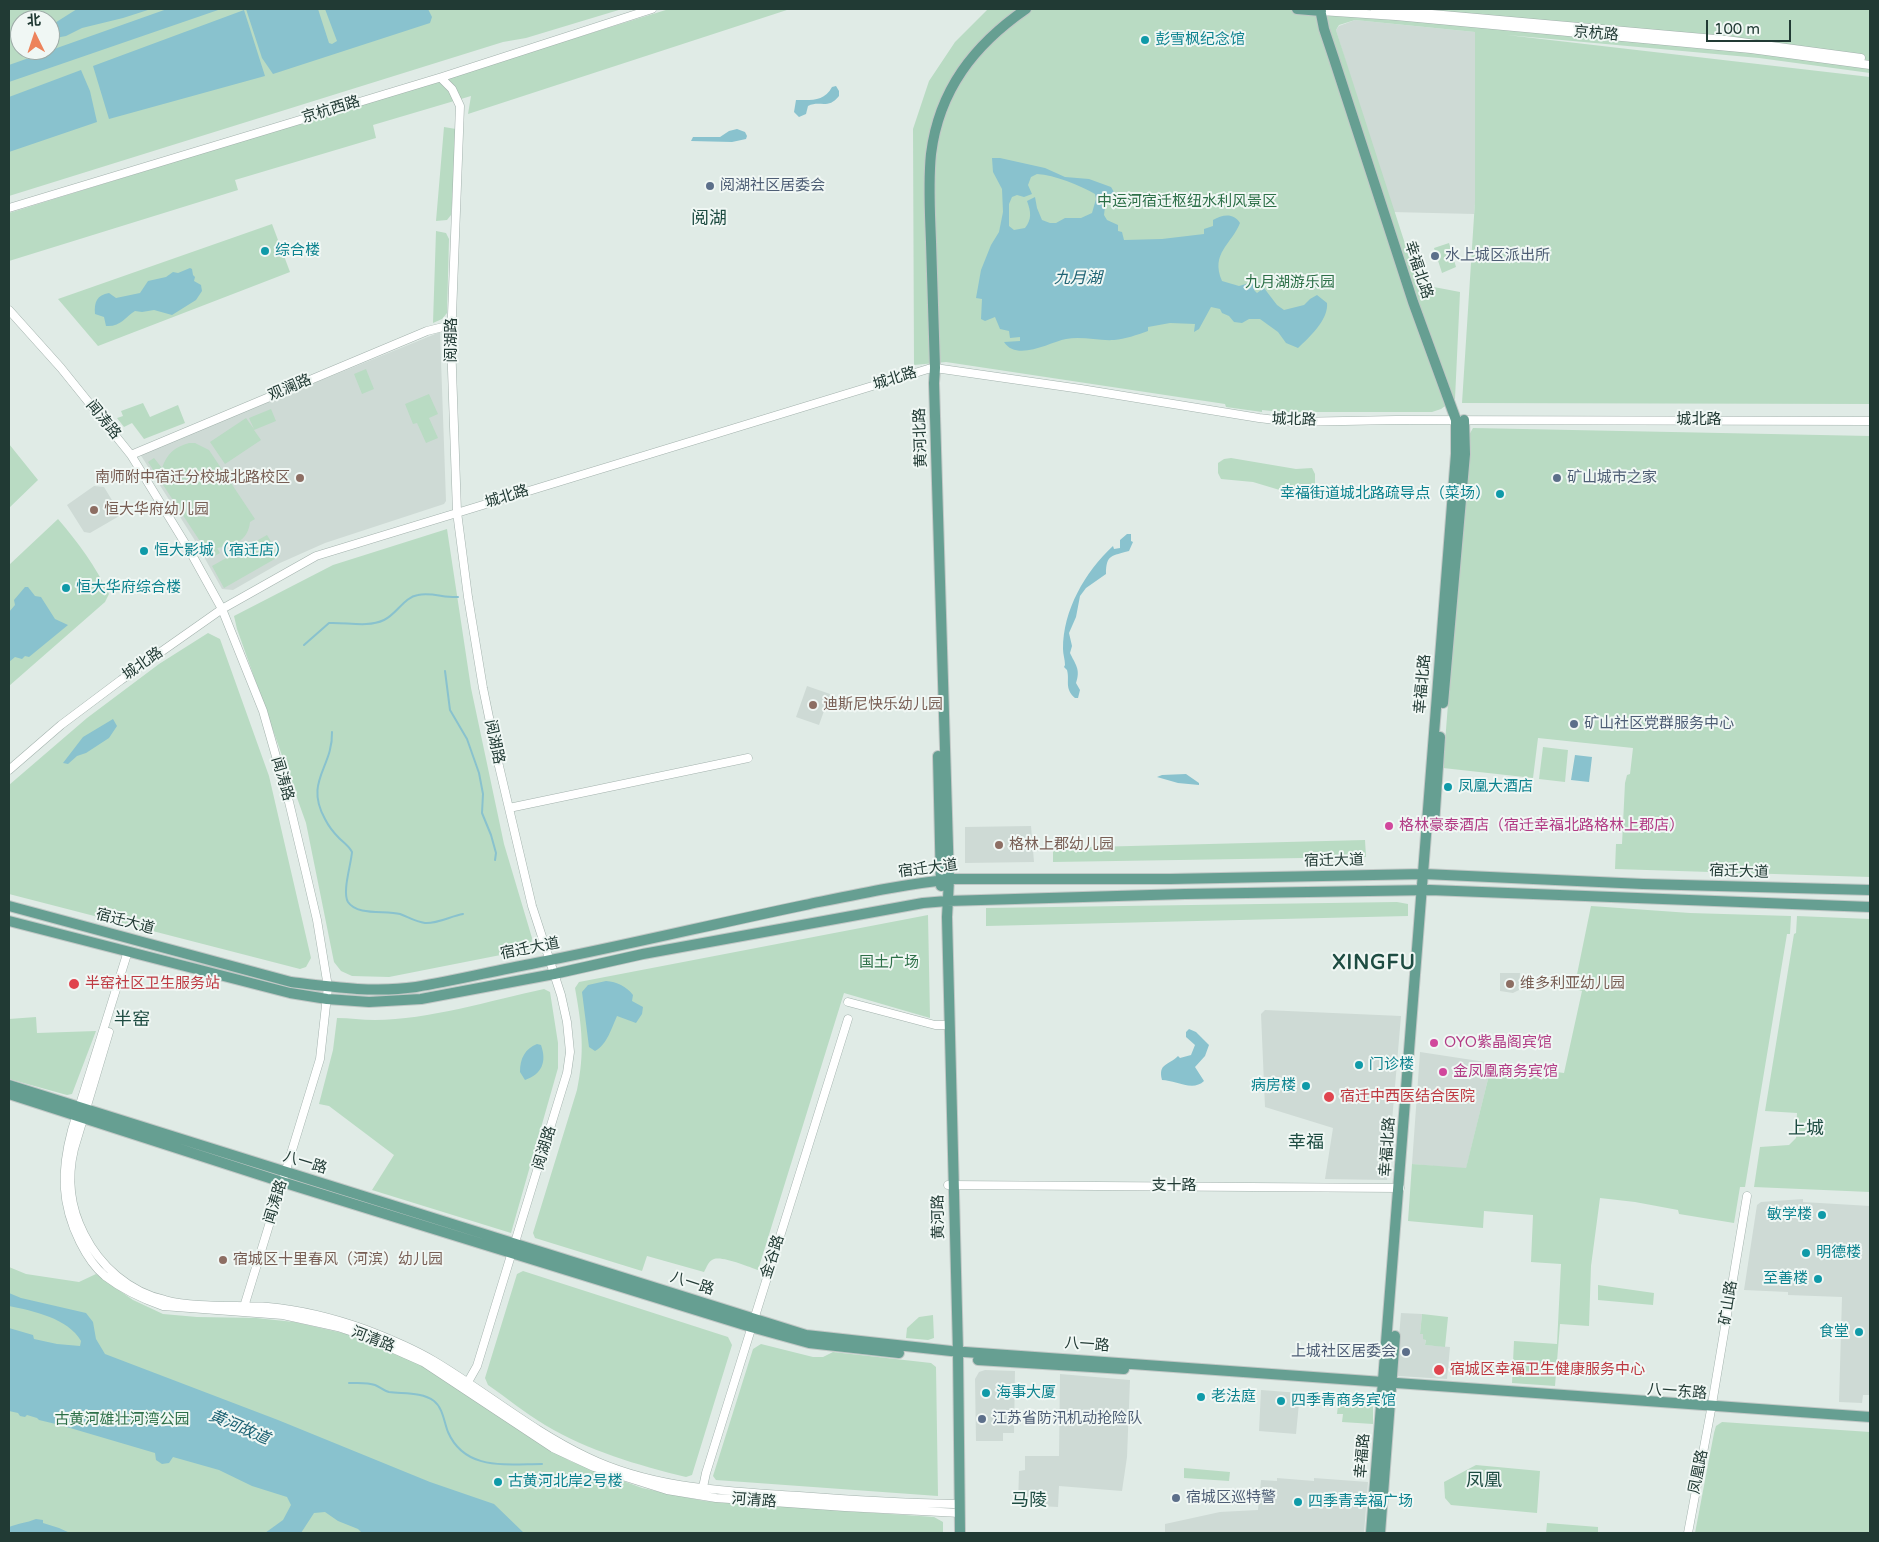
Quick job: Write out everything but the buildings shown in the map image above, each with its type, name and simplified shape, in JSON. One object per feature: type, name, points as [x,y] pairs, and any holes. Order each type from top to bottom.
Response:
[{"type":"main road","name":"黄河北路","points":[[932,368],[924,183],[925,148],[929,129],[941,95],[955,68],[974,44],[1014,9]]},
{"type":"main road","name":"黄河北路","points":[[944,901],[932,368],[931,154],[936,131],[951,88],[966,63],[989,38],[1026,9]]},
{"type":"main road","points":[[1297,9],[1320,10]]},
{"type":"main road","name":"幸福北路","points":[[1320,10],[1331,51],[1413,302],[1460,420],[1430,783],[1427,874],[1413,1085],[1388,1384]]},
{"type":"main road","name":"宿迁大道","points":[[9,906],[291,982],[328,987],[370,989],[415,987],[822,901],[945,880],[1170,879],[1427,874],[1642,884],[1870,890]]},
{"type":"main road","name":"幸福北路","points":[[1388,1384],[1400,1188],[1426,891]]},
{"type":"main road","name":"宿迁大道","points":[[9,921],[290,993],[327,999],[369,1002],[421,999],[554,974],[661,950],[944,901],[1185,894],[1426,891],[1870,906]]},
{"type":"main road","name":"黄河路","points":[[944,901],[944,1025],[951,1185]]},
{"type":"main road","name":"黄河路","points":[[944,901],[955,1354],[956,1510],[954,1533]]},
{"type":"main road","name":"八一路","points":[[9,1085],[81,1112],[283,1177],[752,1323],[806,1335],[955,1354],[1388,1384]]},
{"type":"main road","name":"八一路","points":[[9,1094],[81,1112]]},
{"type":"main road","name":"八一东路","points":[[1388,1384],[1870,1417]]},
{"type":"main road","name":"幸福路","points":[[1371,1533],[1388,1384]]},
{"type":"main road","name":"幸福路","points":[[1380,1533],[1388,1384]]},
{"type":"main road","name":"八一东路","points":[[1712,1407],[1870,1421]]},
{"type":"main road","name":"黄河路","points":[[956,1510],[960,1533]]},
{"type":"street","name":"京杭西路","points":[[9,208],[442,77],[652,9]]},
{"type":"street","name":"京杭路","points":[[1375,9],[1770,44],[1870,60]]},
{"type":"street","name":"京杭路","points":[[1320,10],[1751,49],[1870,65]]},
{"type":"street","name":"阅湖路","points":[[442,77],[442,80],[452,89],[460,106],[452,327],[457,512],[468,597],[483,688],[509,808],[532,906],[554,974],[567,1022],[570,1042],[569,1062],[514,1249],[477,1366],[466,1386]]},
{"type":"street","name":"闻涛路","points":[[9,310],[62,368],[131,455],[191,553],[222,609],[263,711],[289,802],[317,920],[328,987],[320,1059],[243,1309]]},
{"type":"street","name":"观澜路","points":[[131,455],[419,335],[437,328],[452,327]]},
{"type":"street","name":"城北路","points":[[9,770],[61,725],[222,609],[316,556],[932,368],[1292,422],[1460,420],[1870,421]]},
{"type":"street","points":[[509,808],[748,758]]},
{"type":"street","name":"河清路","points":[[130,952],[64,1162],[66,1203],[73,1228],[84,1250],[105,1276],[145,1300],[163,1306],[190,1310],[243,1309],[302,1312],[365,1329],[420,1352],[466,1386],[541,1433],[590,1459],[652,1480],[702,1493],[854,1500],[956,1510]]},
{"type":"street","points":[[848,1002],[935,1025],[944,1025]]},
{"type":"street","name":"金谷路","points":[[702,1493],[706,1473],[752,1323],[848,1019]]},
{"type":"street","name":"支十路","points":[[951,1185],[1400,1188]]},
{"type":"street","name":"矿山路","points":[[1712,1407],[1747,1196]]},
{"type":"street","name":"凤凰路","points":[[1688,1533],[1712,1407]]},
{"type":"shaded area","points":[[1355,20],[1475,32],[1476,191],[1474,214],[1392,212],[1336,30],[1339,26]]},
{"type":"shaded area","name":"南师附中宿迁分校城北路校区","points":[[440,332],[446,501],[444,504],[325,543],[280,563],[233,590],[222,589],[194,539],[140,454]]},
{"type":"shaded area","name":"恒大华府幼儿园","points":[[94,486],[104,487],[121,515],[90,533],[84,532],[67,505]]},
{"type":"shaded area","name":"迪斯尼快乐幼儿园","points":[[807,686],[830,694],[819,725],[796,717]]},
{"type":"shaded area","name":"格林上郡幼儿园","points":[[1031,826],[1034,862],[965,863],[965,827]]},
{"type":"shaded area","name":"维多利亚幼儿园","points":[[1500,973],[1520,973],[1519,990],[1513,993],[1500,991]]},
{"type":"shaded area","name":"宿迁中西医结合医院","points":[[1265,1010],[1401,1016],[1387,1180],[1325,1179],[1333,1128],[1265,1107],[1261,1014]]},
{"type":"shaded area","points":[[1420,1052],[1492,1063],[1466,1169],[1412,1164]]},
{"type":"shaded area","points":[[1803,1199],[1803,1202],[1870,1206],[1870,1395],[1863,1395],[1862,1403],[1839,1402],[1842,1297],[1788,1295],[1788,1292],[1744,1290],[1757,1205],[1761,1202]]},
{"type":"shaded area","points":[[1401,1313],[1422,1314],[1420,1334],[1423,1334],[1426,1339],[1425,1345],[1450,1347],[1447,1379],[1398,1376],[1396,1373]]},
{"type":"shaded area","points":[[985,1370],[1015,1371],[1014,1433],[1003,1433],[1003,1441],[976,1441],[975,1379],[979,1372]]},
{"type":"shaded area","points":[[1060,1374],[1130,1380],[1127,1457],[1122,1491],[1059,1486],[1058,1507],[1018,1505],[1019,1471],[1025,1470],[1025,1456],[1059,1456]]},
{"type":"shaded area","points":[[1261,1390],[1300,1393],[1296,1434],[1259,1431]]},
{"type":"shaded area","points":[[1277,1478],[1314,1481],[1314,1478],[1368,1482],[1364,1533],[1165,1533],[1165,1524],[1220,1512],[1258,1510],[1261,1480],[1277,1481]]},
{"type":"green space","points":[[9,9],[622,9],[526,38],[503,42],[9,196]]},
{"type":"green space","points":[[669,9],[790,9],[468,114],[471,96],[373,125],[376,138],[235,180],[238,190],[9,261],[9,213]]},
{"type":"green space","points":[[988,9],[1870,9],[1870,73],[1759,58],[1507,35],[1870,77],[1870,404],[1462,403],[1475,201],[1475,32],[1355,20],[1339,25],[1336,30],[1418,284],[1460,292],[1455,399],[1441,409],[1432,412],[1281,412],[1262,410],[1262,412],[1226,407],[1225,404],[946,362],[914,365],[913,129],[929,81],[955,42]]},
{"type":"green space","points":[[444,127],[456,129],[458,133],[451,215],[447,220],[436,221]]},
{"type":"green space","points":[[272,224],[290,272],[98,346],[58,299]]},
{"type":"green space","points":[[436,231],[446,233],[449,239],[447,313],[442,319],[433,323]]},
{"type":"green space","points":[[1449,243],[1456,267],[1442,273],[1434,248]]},
{"type":"green space","points":[[366,369],[374,389],[362,394],[354,374]]},
{"type":"green space","points":[[429,394],[438,414],[429,418],[438,438],[426,443],[417,423],[413,424],[405,404]]},
{"type":"green space","points":[[143,403],[150,417],[178,405],[185,423],[144,439],[132,423],[124,427],[117,418],[123,416],[121,411]]},
{"type":"green space","points":[[271,409],[276,421],[254,430],[261,440],[225,464],[210,442],[246,418],[254,429],[249,418]]},
{"type":"green space","points":[[1473,428],[1870,436],[1870,877],[1615,869],[1616,844],[1622,844],[1625,783],[1627,775],[1630,774],[1633,748],[1538,738],[1533,778],[1443,768],[1469,435]]},
{"type":"green space","points":[[189,443],[195,443],[209,450],[255,519],[250,522],[243,538],[229,546],[217,548],[220,553],[211,558],[148,462],[154,458],[162,468],[172,452]]},
{"type":"green space","points":[[9,444],[38,480],[9,508]]},
{"type":"green space","points":[[1231,458],[1296,469],[1312,468],[1315,474],[1315,487],[1310,492],[1283,491],[1253,482],[1221,479],[1218,473],[1218,463],[1224,459]]},
{"type":"green space","points":[[58,519],[86,555],[109,594],[105,602],[9,686],[9,565]]},
{"type":"green space","points":[[447,529],[471,688],[504,844],[532,938],[531,949],[389,977],[352,976],[341,971],[334,962],[306,823],[234,616],[333,565]]},
{"type":"green space","points":[[267,535],[280,556],[224,588],[212,566]]},
{"type":"green space","points":[[208,633],[220,639],[269,776],[311,958],[306,967],[300,969],[9,894],[9,785],[87,718],[159,664]]},
{"type":"green space","points":[[1543,747],[1568,750],[1565,782],[1539,779]]},
{"type":"green space","points":[[1365,840],[1366,857],[1053,862],[1053,848]]},
{"type":"green space","points":[[1397,902],[1408,904],[1408,916],[986,926],[986,908]]},
{"type":"green space","points":[[1591,906],[1690,913],[1791,916],[1790,934],[1787,934],[1745,1187],[1740,1187],[1734,1223],[1679,1214],[1678,1210],[1600,1198],[1591,1266],[1589,1326],[1560,1324],[1555,1386],[1512,1383],[1514,1341],[1557,1344],[1561,1264],[1531,1262],[1533,1215],[1484,1211],[1483,1228],[1408,1221],[1412,1164],[1466,1168],[1492,1063],[1564,1073],[1582,991],[1574,989]]},
{"type":"green space","name":"国土广场","points":[[928,915],[930,1018],[844,993],[758,1270],[730,1260],[718,1258],[710,1261],[704,1272],[647,1256],[642,1271],[535,1238],[533,1233],[577,1090],[582,1051],[575,988],[579,982]]},
{"type":"green space","points":[[1797,916],[1870,919],[1870,1192],[1754,1187],[1760,1147],[1789,1145],[1796,1138],[1797,1113],[1765,1111],[1794,934],[1796,933]]},
{"type":"green space","points":[[544,989],[550,992],[558,1043],[558,1068],[511,1233],[372,1190],[394,1155],[329,1106],[319,1104],[333,1050],[337,1018],[375,1020],[416,1017],[460,1009]]},
{"type":"green space","points":[[36,1017],[37,1033],[96,1031],[72,1094],[67,1095],[9,1079],[9,1019]]},
{"type":"green space","name":"古黄河雄壮河湾公园","points":[[9,1267],[26,1274],[79,1282],[96,1274],[133,1300],[163,1314],[197,1317],[256,1318],[294,1322],[347,1334],[395,1351],[445,1378],[525,1434],[570,1461],[642,1488],[704,1501],[934,1517],[943,1522],[943,1533],[9,1533]]},
{"type":"green space","points":[[523,1271],[728,1337],[732,1345],[692,1475],[686,1477],[596,1450],[538,1420],[488,1385],[485,1378],[517,1274]]},
{"type":"green space","points":[[1598,1285],[1654,1293],[1653,1305],[1598,1300]]},
{"type":"green space","points":[[1422,1314],[1448,1317],[1445,1347],[1425,1345],[1426,1340],[1423,1339],[1423,1334],[1420,1334]]},
{"type":"green space","points":[[933,1315],[934,1338],[928,1340],[906,1338],[907,1328],[919,1317]]},
{"type":"green space","points":[[761,1344],[813,1357],[823,1357],[833,1352],[931,1363],[936,1367],[938,1496],[716,1480],[713,1476],[753,1349]]},
{"type":"green space","points":[[1339,1396],[1368,1400],[1373,1407],[1373,1424],[1342,1422],[1343,1414],[1337,1414]]},
{"type":"green space","points":[[1722,1422],[1870,1432],[1870,1533],[1695,1533],[1714,1433],[1716,1426]]},
{"type":"green space","points":[[1476,1465],[1540,1471],[1537,1513],[1451,1505],[1445,1498],[1444,1482]]},
{"type":"green space","points":[[1184,1468],[1230,1472],[1229,1481],[1184,1478]]},
{"type":"green space","points":[[1547,1523],[1598,1527],[1598,1533],[1546,1533]]},
{"type":"water","points":[[77,9],[151,9],[82,28],[60,37],[60,20]]},
{"type":"water","points":[[167,9],[221,9],[9,82],[9,65],[23,60],[60,60],[60,47]]},
{"type":"water","points":[[246,9],[318,9],[329,43],[332,44],[337,41],[325,9],[428,9],[432,17],[430,23],[273,74],[262,58]]},
{"type":"water","points":[[244,10],[265,76],[109,119],[93,66]]},
{"type":"water","points":[[81,70],[90,91],[97,122],[9,152],[9,97]]},
{"type":"water","points":[[836,86],[839,96],[831,103],[812,104],[808,106],[806,114],[799,117],[794,112],[796,100],[821,98],[832,87]]},
{"type":"water","points":[[737,129],[745,132],[746,139],[732,142],[691,141],[693,137],[720,137],[729,131]]},
{"type":"water","name":"九月湖","points":[[992,158],[1000,158],[1045,168],[1065,177],[1089,179],[1111,187],[1114,192],[1106,198],[1104,215],[1107,220],[1118,225],[1118,231],[1122,232],[1124,240],[1162,239],[1204,234],[1204,229],[1213,226],[1213,220],[1224,216],[1234,217],[1240,223],[1220,256],[1219,271],[1222,281],[1239,286],[1256,281],[1261,284],[1254,290],[1257,293],[1264,288],[1277,305],[1284,310],[1304,305],[1317,295],[1327,303],[1327,309],[1322,322],[1298,348],[1286,343],[1278,332],[1260,319],[1249,319],[1242,323],[1234,322],[1229,316],[1222,313],[1220,309],[1211,307],[1199,329],[1194,332],[1195,324],[1170,323],[1148,327],[1148,331],[1131,337],[1108,340],[1072,338],[1025,351],[1010,348],[1004,342],[1020,341],[1020,337],[1010,338],[1009,331],[1000,329],[995,317],[985,321],[981,319],[982,299],[976,298],[981,270],[991,245],[999,232],[1003,212],[1002,189],[993,172]],"holes":[[[1037,174],[1067,181],[1095,194],[1096,199],[1092,213],[1081,218],[1065,218],[1056,223],[1050,223],[1042,220],[1035,197],[1027,201],[1030,215],[1029,222],[1025,228],[1014,230],[1009,226],[1009,204],[1012,197],[1017,195],[1024,197],[1032,194],[1028,185],[1031,177]]]},
{"type":"water","points":[[190,268],[195,277],[194,281],[201,285],[202,291],[196,300],[172,315],[154,310],[135,311],[119,323],[106,326],[104,317],[95,314],[97,300],[102,295],[109,293],[116,298],[140,293],[148,281],[166,277],[173,272],[178,273]]},
{"type":"water","points":[[1127,534],[1131,534],[1131,541],[1133,542],[1129,551],[1111,557],[1107,563],[1106,574],[1086,588],[1080,596],[1076,617],[1069,633],[1072,646],[1070,653],[1077,667],[1076,683],[1080,690],[1078,698],[1075,698],[1068,684],[1068,674],[1064,667],[1063,649],[1064,634],[1071,606],[1093,568],[1113,546],[1114,549],[1120,548],[1120,540]]},
{"type":"water","points":[[25,587],[28,587],[35,596],[41,597],[55,619],[68,625],[29,657],[25,656],[22,659],[15,657],[9,662],[9,612],[15,605],[14,600]]},
{"type":"water","points":[[113,719],[117,726],[109,738],[86,753],[77,756],[68,764],[63,763],[83,737]]},
{"type":"water","points":[[1575,755],[1592,757],[1589,782],[1571,780]]},
{"type":"water","points":[[1186,774],[1199,783],[1199,785],[1178,783],[1157,777],[1162,775]]},
{"type":"water","points":[[606,981],[618,983],[627,989],[633,995],[632,1001],[643,1007],[642,1014],[636,1023],[617,1016],[603,1045],[595,1051],[589,1047],[582,992],[588,985]]},
{"type":"water","points":[[1189,1029],[1196,1032],[1209,1045],[1205,1056],[1195,1067],[1204,1081],[1200,1084],[1189,1086],[1162,1080],[1161,1070],[1165,1065],[1178,1056],[1180,1058],[1191,1055],[1195,1045],[1186,1037],[1186,1032]]},
{"type":"water","points":[[537,1044],[541,1045],[543,1051],[542,1067],[536,1074],[525,1080],[520,1072],[522,1058],[526,1051]]},
{"type":"water","name":"黄河故道","points":[[9,1293],[21,1298],[86,1313],[93,1322],[96,1339],[105,1354],[278,1420],[430,1482],[494,1504],[524,1533],[362,1533],[358,1529],[338,1521],[325,1512],[314,1513],[301,1533],[265,1533],[283,1520],[291,1505],[287,1497],[252,1486],[219,1470],[173,1457],[169,1463],[162,1464],[156,1460],[155,1453],[27,1415],[25,1417],[20,1416],[18,1413],[9,1411],[9,1328],[33,1335],[34,1339],[57,1344],[80,1346],[81,1341],[75,1333],[59,1321],[39,1313],[9,1306]]},
{"type":"water","points":[[36,1519],[43,1520],[43,1523],[70,1533],[9,1533],[9,1527]]},
{"type":"waterway","points":[[304,645],[329,623],[371,624],[384,620],[413,596],[428,594],[458,597]]},
{"type":"waterway","points":[[445,671],[450,710],[467,739],[479,773],[483,794],[482,813],[496,853],[495,860]]},
{"type":"waterway","points":[[332,732],[331,745],[318,784],[317,794],[319,806],[326,821],[352,852],[346,885],[346,898],[348,902],[352,906],[365,911],[400,914],[415,921],[425,923],[463,914]]},
{"type":"waterway","points":[[349,1383],[372,1384],[389,1392],[429,1398],[437,1404],[441,1411],[448,1432],[455,1445],[476,1459],[488,1463],[501,1464],[542,1464]]},
{"type":"place","name":"彭雪枫纪念馆","points":[[1145,40]]},
{"type":"place","name":"阅湖社区居委会","points":[[710,186]]},
{"type":"place","name":"综合楼","points":[[265,251]]},
{"type":"place","name":"水上城区派出所","points":[[1435,256]]},
{"type":"place","name":"南师附中宿迁分校城北路校区","points":[[300,478]]},
{"type":"place","name":"矿山城市之家","points":[[1557,478]]},
{"type":"place","name":"幸福街道城北路疏导点（菜场）","points":[[1500,494]]},
{"type":"place","name":"恒大华府幼儿园","points":[[94,510]]},
{"type":"place","name":"恒大影城（宿迁店）","points":[[144,551]]},
{"type":"place","name":"恒大华府综合楼","points":[[66,588]]},
{"type":"place","name":"迪斯尼快乐幼儿园","points":[[813,705]]},
{"type":"place","name":"矿山社区党群服务中心","points":[[1574,724]]},
{"type":"place","name":"凤凰大酒店","points":[[1448,787]]},
{"type":"place","name":"格林豪泰酒店（宿迁幸福北路格林上郡店）","points":[[1389,826]]},
{"type":"place","name":"格林上郡幼儿园","points":[[999,845]]},
{"type":"place","name":"半窑社区卫生服务站","points":[[74,984]]},
{"type":"place","name":"维多利亚幼儿园","points":[[1510,984]]},
{"type":"place","name":"OYO紫晶阁宾馆","points":[[1434,1043]]},
{"type":"place","name":"门诊楼","points":[[1359,1065]]},
{"type":"place","name":"金凤凰商务宾馆","points":[[1443,1072]]},
{"type":"place","name":"病房楼","points":[[1306,1086]]},
{"type":"place","name":"宿迁中西医结合医院","points":[[1329,1097]]},
{"type":"place","name":"敏学楼","points":[[1822,1215]]},
{"type":"place","name":"明德楼","points":[[1806,1253]]},
{"type":"place","name":"宿城区十里春风（河滨）幼儿园","points":[[223,1260]]},
{"type":"place","name":"至善楼","points":[[1818,1279]]},
{"type":"place","name":"食堂","points":[[1859,1332]]},
{"type":"place","name":"上城社区居委会","points":[[1406,1352]]},
{"type":"place","name":"宿城区幸福卫生健康服务中心","points":[[1439,1370]]},
{"type":"place","name":"海事大厦","points":[[986,1393]]},
{"type":"place","name":"老法庭","points":[[1201,1397]]},
{"type":"place","name":"四季青商务宾馆","points":[[1281,1401]]},
{"type":"place","name":"江苏省防汛机动抢险队","points":[[982,1419]]},
{"type":"place","name":"古黄河北岸2号楼","points":[[498,1482]]},
{"type":"place","name":"宿城区巡特警","points":[[1176,1498]]},
{"type":"place","name":"四季青幸福广场","points":[[1298,1502]]},
{"type":"district","name":"阅湖","points":[[709,219]]},
{"type":"district","name":"XINGFU","points":[[1374,964]]},
{"type":"district","name":"半窑","points":[[132,1020]]},
{"type":"district","name":"上城","points":[[1806,1129]]},
{"type":"district","name":"幸福","points":[[1306,1143]]},
{"type":"district","name":"凤凰","points":[[1484,1481]]},
{"type":"district","name":"马陵","points":[[1029,1501]]},
{"type":"park label","name":"中运河宿迁枢纽水利风景区","points":[[1187,202]]},
{"type":"park label","name":"九月湖游乐园","points":[[1290,283]]}]
